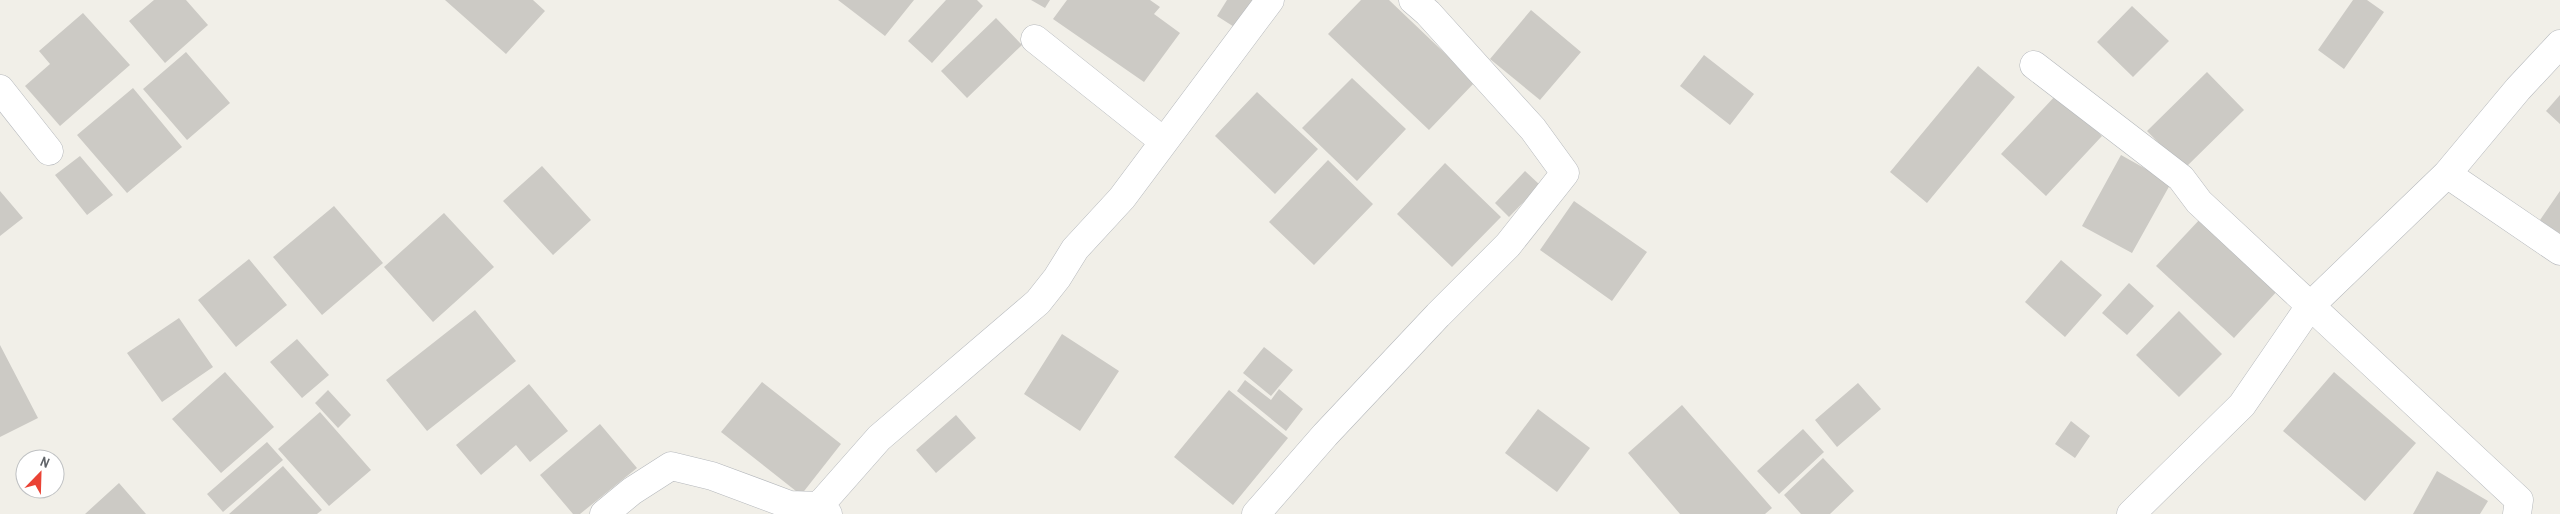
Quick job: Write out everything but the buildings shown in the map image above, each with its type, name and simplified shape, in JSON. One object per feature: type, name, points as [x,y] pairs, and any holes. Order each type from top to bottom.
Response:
[{"type":"street","points":[[604,514],[632,491],[671,466],[712,476],[790,505],[823,510],[879,438],[1038,302],[1057,278],[1075,249],[1122,198],[1270,0]]},
{"type":"street","points":[[1256,514],[1338,421],[1438,315],[1508,245],[1565,173],[1533,129],[1428,13],[1413,0]]},
{"type":"street","points":[[1035,39],[1163,141]]},
{"type":"street","points":[[2131,514],[2242,405],[2310,306],[2447,174],[2518,89],[2560,44]]},
{"type":"street","points":[[2034,65],[2181,178],[2199,202],[2519,500],[2517,514]]},
{"type":"street","points":[[0,89],[49,151]]},
{"type":"street","points":[[2447,174],[2560,251]]}]
